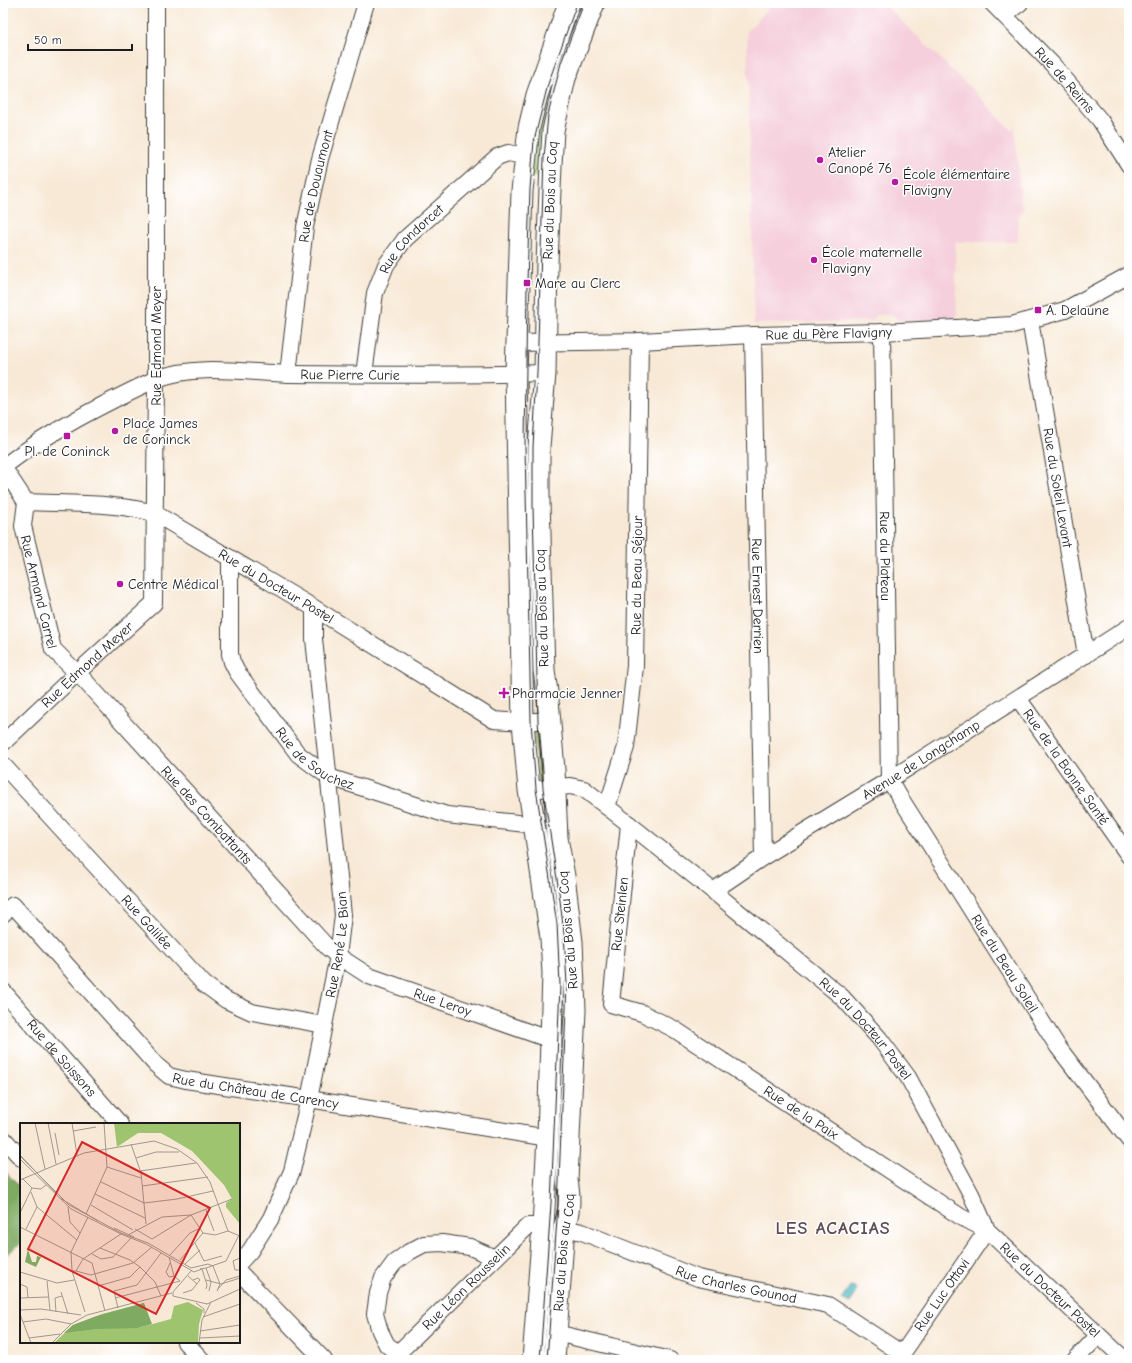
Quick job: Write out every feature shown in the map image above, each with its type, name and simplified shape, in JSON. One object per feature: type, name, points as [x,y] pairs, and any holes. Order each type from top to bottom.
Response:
[{"type":"main road","name":"Rue du Bois au Coq","points":[[533,1360],[548,1138],[553,974],[551,938],[530,790],[523,722],[516,373],[522,191],[529,128],[537,95],[569,3]]},
{"type":"main road","name":"Rue du Bois au Coq","points":[[554,1360],[564,1228],[568,1214],[570,1196],[567,1180],[575,1010],[572,942],[564,876],[557,838],[550,720],[544,670],[539,448],[546,373],[550,182],[553,131],[565,78],[594,3]]},
{"type":"street","name":"Rue Edmond Meyer","points":[[3,742],[154,603],[156,379],[156,3]]},
{"type":"street","name":"Rue de Douaumont","points":[[288,374],[304,227],[320,159],[366,3]]},
{"type":"street","name":"Rue de Reims","points":[[992,3],[1052,64],[1100,120],[1129,165]]},
{"type":"street","points":[[1004,15],[1020,3]]},
{"type":"street","name":"Rue Condorcet","points":[[364,374],[375,294],[386,266],[405,239],[497,157],[508,153],[526,156]]},
{"type":"street","name":"Rue du Père Flavigny","points":[[518,343],[640,341],[882,332],[1012,325],[1065,310],[1129,275]]},
{"type":"street","name":"Rue du Soleil Levant","points":[[1030,320],[1086,655]]},
{"type":"street","name":"Rue du Plateau","points":[[882,332],[889,780]]},
{"type":"street","name":"Rue Ernest Derrien","points":[[753,336],[763,857]]},
{"type":"street","name":"Rue du Beau Séjour","points":[[607,807],[626,747],[635,666],[640,341]]},
{"type":"street","name":"Rue Pierre Curie","points":[[156,379],[167,375],[196,370],[288,374],[546,373]]},
{"type":"street","points":[[26,502],[3,467],[32,446],[91,411],[156,379]]},
{"type":"street","name":"Rue du Docteur Postel","points":[[26,502],[117,506],[154,513],[314,608],[494,720],[523,722],[550,720]]},
{"type":"street","name":"Rue Armand Carrel","points":[[26,502],[23,526],[53,649],[77,673]]},
{"type":"street","name":"Rue de Souchez","points":[[230,558],[230,654],[232,662],[237,672],[298,754],[329,777],[447,815],[535,825]]},
{"type":"street","name":"Rue René Le Bian","points":[[240,1262],[250,1251],[271,1218],[292,1170],[309,1099],[338,956],[343,915],[314,639],[314,608]]},
{"type":"street","name":"Avenue de Longchamp","points":[[713,891],[763,857],[889,780],[1129,627]]},
{"type":"street","name":"Rue des Combattants","points":[[77,673],[328,948],[338,956]]},
{"type":"street","name":"Rue de la Bonne Santé","points":[[1018,698],[1129,856]]},
{"type":"street","name":"Rue Galilée","points":[[3,765],[204,984],[226,1000],[252,1012],[324,1025]]},
{"type":"street","name":"Rue du Beau Soleil","points":[[889,780],[1058,1047],[1129,1140]]},
{"type":"street","name":"Rue du Docteur Postel","points":[[530,790],[570,786],[584,788],[842,997],[879,1038],[908,1077],[971,1194],[987,1230],[1125,1360]]},
{"type":"street","name":"Rue Steinlen","points":[[611,1004],[629,824]]},
{"type":"street","name":"Rue du Château de Carency","points":[[8,910],[156,1065],[169,1076],[186,1080],[548,1138]]},
{"type":"street","name":"Rue Leroy","points":[[338,956],[369,976],[551,1040]]},
{"type":"street","name":"Rue de Soissons","points":[[3,991],[119,1123]]},
{"type":"street","name":"Rue de la Paix","points":[[611,1004],[642,1013],[674,1029],[962,1217],[987,1230]]},
{"type":"street","points":[[3,1138],[20,1157]]},
{"type":"street","name":"Rue Léon Rousselin","points":[[398,1357],[528,1226],[543,1226]]},
{"type":"street","name":"Rue Charles Gounod","points":[[564,1228],[582,1232],[698,1278],[828,1305],[899,1357]]},
{"type":"street","name":"Rue Luc Ottavi","points":[[899,1357],[987,1230]]},
{"type":"street","points":[[398,1357],[387,1345],[380,1331],[375,1314],[378,1293],[383,1278],[394,1263],[424,1244],[442,1242],[470,1246],[495,1258]]},
{"type":"street","points":[[240,1273],[324,1360]]},
{"type":"street","points":[[556,1333],[670,1360]]},
{"type":"street","points":[[1075,1360],[1098,1336]]},
{"type":"street","points":[[186,1343],[202,1360]]},
{"type":"shaded area","name":"École élémentaire Flavigny","points":[[774,3],[883,3],[981,98],[1011,130],[1015,127],[1021,202],[1025,206],[1018,216],[1018,242],[955,242],[957,319],[899,321],[893,315],[877,315],[871,321],[754,324],[747,31]]},
{"type":"green space","points":[[3,3],[5,3],[8,18],[3,22]]},
{"type":"green space","points":[[573,3],[587,3],[547,177],[527,176],[530,152]]},
{"type":"green space","points":[[534,730],[543,730],[547,780],[538,781]]},
{"type":"green space","points":[[3,1169],[20,1188],[20,1244],[3,1257]]},
{"type":"water","points":[[850,1286],[855,1287],[857,1290],[850,1303],[842,1299]]},
{"type":"tram line","points":[[540,1360],[551,1204],[560,985],[557,924],[536,789],[531,721],[525,447],[527,283],[530,189],[534,141],[548,84],[577,3]]},
{"type":"tram line","points":[[547,1360],[558,1205],[567,984],[564,934],[543,788],[538,721],[533,447],[544,158],[548,115],[561,63],[584,3]]},
{"type":"place","name":"Atelier Canopé 76","points":[[820,160]]},
{"type":"place","name":"École élémentaire Flavigny","points":[[895,182]]},
{"type":"place","name":"École maternelle Flavigny","points":[[814,260]]},
{"type":"place","name":"Mare au Clerc","points":[[527,283]]},
{"type":"place","name":"A. Delaune","points":[[1038,310]]},
{"type":"place","name":"Place James de Coninck","points":[[115,431]]},
{"type":"place","name":"Pl. de Coninck","points":[[67,436]]},
{"type":"place","name":"Centre Médical","points":[[120,584]]},
{"type":"place","name":"Pharmacie Jenner","points":[[504,693]]},
{"type":"district","name":"LES ACACIAS","points":[[833,1228]]}]
